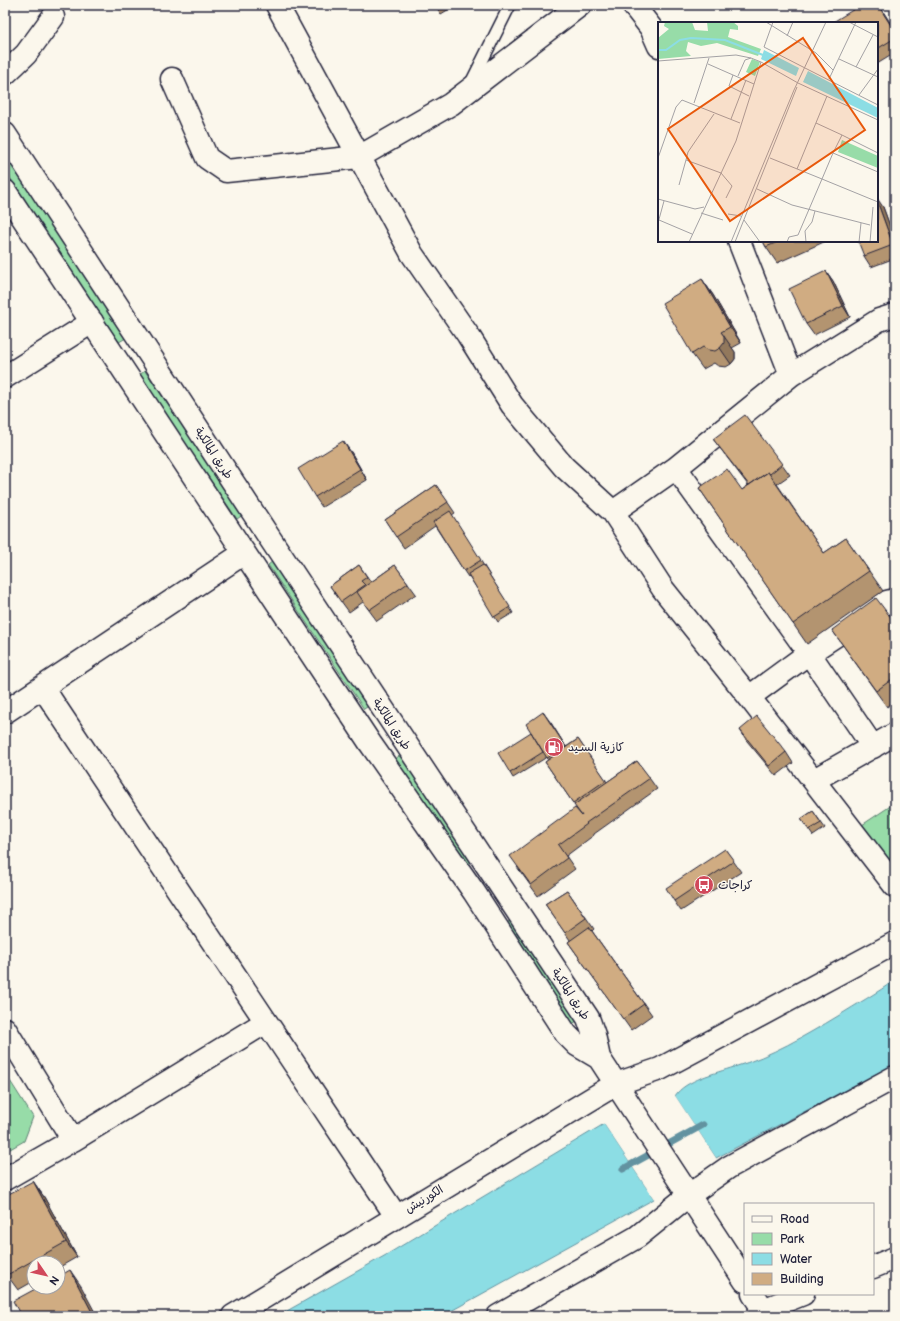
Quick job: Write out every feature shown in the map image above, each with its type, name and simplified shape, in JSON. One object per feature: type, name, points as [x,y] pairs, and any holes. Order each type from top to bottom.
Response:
[{"type":"street","points":[[277,5],[412,254],[468,334],[512,405],[564,467],[613,512],[663,589],[750,697],[895,886]]},
{"type":"street","points":[[172,79],[207,158],[226,171],[359,156],[451,104],[580,5]]},
{"type":"street","points":[[633,5],[651,28],[658,44]]},
{"type":"street","points":[[5,74],[26,54],[53,17]]},
{"type":"street","name":"طريق المالكية","points":[[5,134],[269,538],[588,1018],[594,1035],[599,1058]]},
{"type":"street","points":[[5,191],[370,743],[474,892],[566,1034],[577,1045],[599,1058],[744,1279]]},
{"type":"street","points":[[739,242],[791,375]]},
{"type":"street","points":[[613,512],[676,468],[791,375],[879,320],[895,315]]},
{"type":"street","points":[[5,377],[92,322]]},
{"type":"street","points":[[120,365],[146,350]]},
{"type":"street","points":[[676,468],[809,653],[873,747]]},
{"type":"street","points":[[5,712],[244,553],[269,538]]},
{"type":"street","points":[[750,697],[809,653],[887,602],[895,600]]},
{"type":"street","points":[[43,688],[396,1216]]},
{"type":"street","points":[[370,743],[395,727]]},
{"type":"street","points":[[814,780],[895,734]]},
{"type":"street","points":[[474,892],[495,879]]},
{"type":"street","name":"الكورنيش","points":[[233,1316],[616,1084],[660,1069],[895,942]]},
{"type":"street","points":[[5,1179],[73,1140],[266,1022]]},
{"type":"street","points":[[5,1029],[73,1140]]},
{"type":"street","points":[[503,1315],[637,1237],[685,1188],[728,1167],[895,1076]]},
{"type":"street","points":[[874,1267],[895,1258]]},
{"type":"street","points":[[760,1309],[800,1295]]},
{"type":"lane","points":[[466,92],[510,5]]},
{"type":"green space","points":[[5,155],[126,338],[119,342],[5,170]]},
{"type":"green space","points":[[145,371],[243,515],[237,519],[139,375]]},
{"type":"green space","points":[[273,561],[370,705],[364,709],[268,565]]},
{"type":"green space","points":[[402,754],[473,861],[465,866],[395,759]]},
{"type":"green space","points":[[895,803],[895,874],[862,825]]},
{"type":"green space","points":[[512,919],[578,1020],[570,1026],[504,925]]},
{"type":"green space","points":[[5,1073],[33,1117],[24,1141],[5,1152]]},
{"type":"water","points":[[895,980],[895,1064],[716,1158],[675,1096],[680,1090],[693,1081],[748,1062],[788,1045]]},
{"type":"water","points":[[604,1124],[654,1199],[442,1316],[278,1316],[386,1255]]},
{"type":"pier","points":[[674,1094],[716,1158],[714,1159],[673,1097]]},
{"type":"pier","points":[[605,1123],[655,1198],[654,1199],[604,1124]]},
{"type":"building","points":[[861,5],[878,5],[895,32],[895,38],[878,48],[878,22],[833,22]]},
{"type":"building","points":[[878,204],[893,245],[864,256],[858,242],[878,242]]},
{"type":"building","points":[[764,242],[778,242],[766,247]]},
{"type":"building","points":[[826,271],[843,306],[806,324],[789,289]]},
{"type":"building","points":[[702,279],[730,327],[721,332],[724,336],[724,343],[720,348],[715,351],[708,350],[703,347],[692,354],[662,303]]},
{"type":"building","points":[[745,415],[782,464],[770,474],[768,472],[749,485],[713,439]]},
{"type":"building","points":[[343,441],[360,469],[315,497],[298,469]]},
{"type":"building","points":[[727,469],[742,490],[768,472],[824,553],[846,538],[869,571],[793,624],[699,488]]},
{"type":"building","points":[[436,485],[448,502],[396,537],[385,520]]},
{"type":"building","points":[[450,511],[481,560],[464,571],[433,522]]},
{"type":"building","points":[[359,565],[367,577],[361,581],[365,585],[341,602],[330,586]]},
{"type":"building","points":[[395,565],[408,583],[369,610],[357,592]]},
{"type":"building","points":[[483,565],[510,607],[494,617],[468,574]]},
{"type":"building","points":[[876,598],[895,623],[895,677],[876,691],[832,630]]},
{"type":"building","name":"كازية السـيد","points":[[543,712],[566,747],[547,758],[526,724]]},
{"type":"building","points":[[757,716],[786,752],[769,766],[740,730]]},
{"type":"building","points":[[531,732],[543,752],[510,773],[498,753]]},
{"type":"building","points":[[578,739],[606,780],[573,803],[545,762]]},
{"type":"building","points":[[637,761],[650,778],[586,823],[587,824],[558,845],[567,858],[531,885],[510,856],[575,808],[582,816],[574,805]]},
{"type":"building","points":[[813,811],[821,823],[809,830],[801,819]]},
{"type":"building","points":[[725,849],[734,861],[674,901],[666,888]]},
{"type":"building","points":[[567,890],[586,918],[565,933],[545,904]]},
{"type":"building","points":[[589,927],[644,1004],[623,1019],[568,942]]},
{"type":"building","points":[[33,1181],[66,1242],[43,1255],[26,1255],[26,1264],[7,1275],[5,1272],[5,1196]]},
{"type":"building","points":[[70,1270],[94,1316],[21,1316],[13,1301],[26,1294],[66,1295],[66,1272]]},
{"type":"waterway","points":[[623,1169],[703,1125]]},
{"type":"place","name":"كازية السـيد","points":[[554,747]]},
{"type":"place","name":"كراجات","points":[[704,885]]}]
